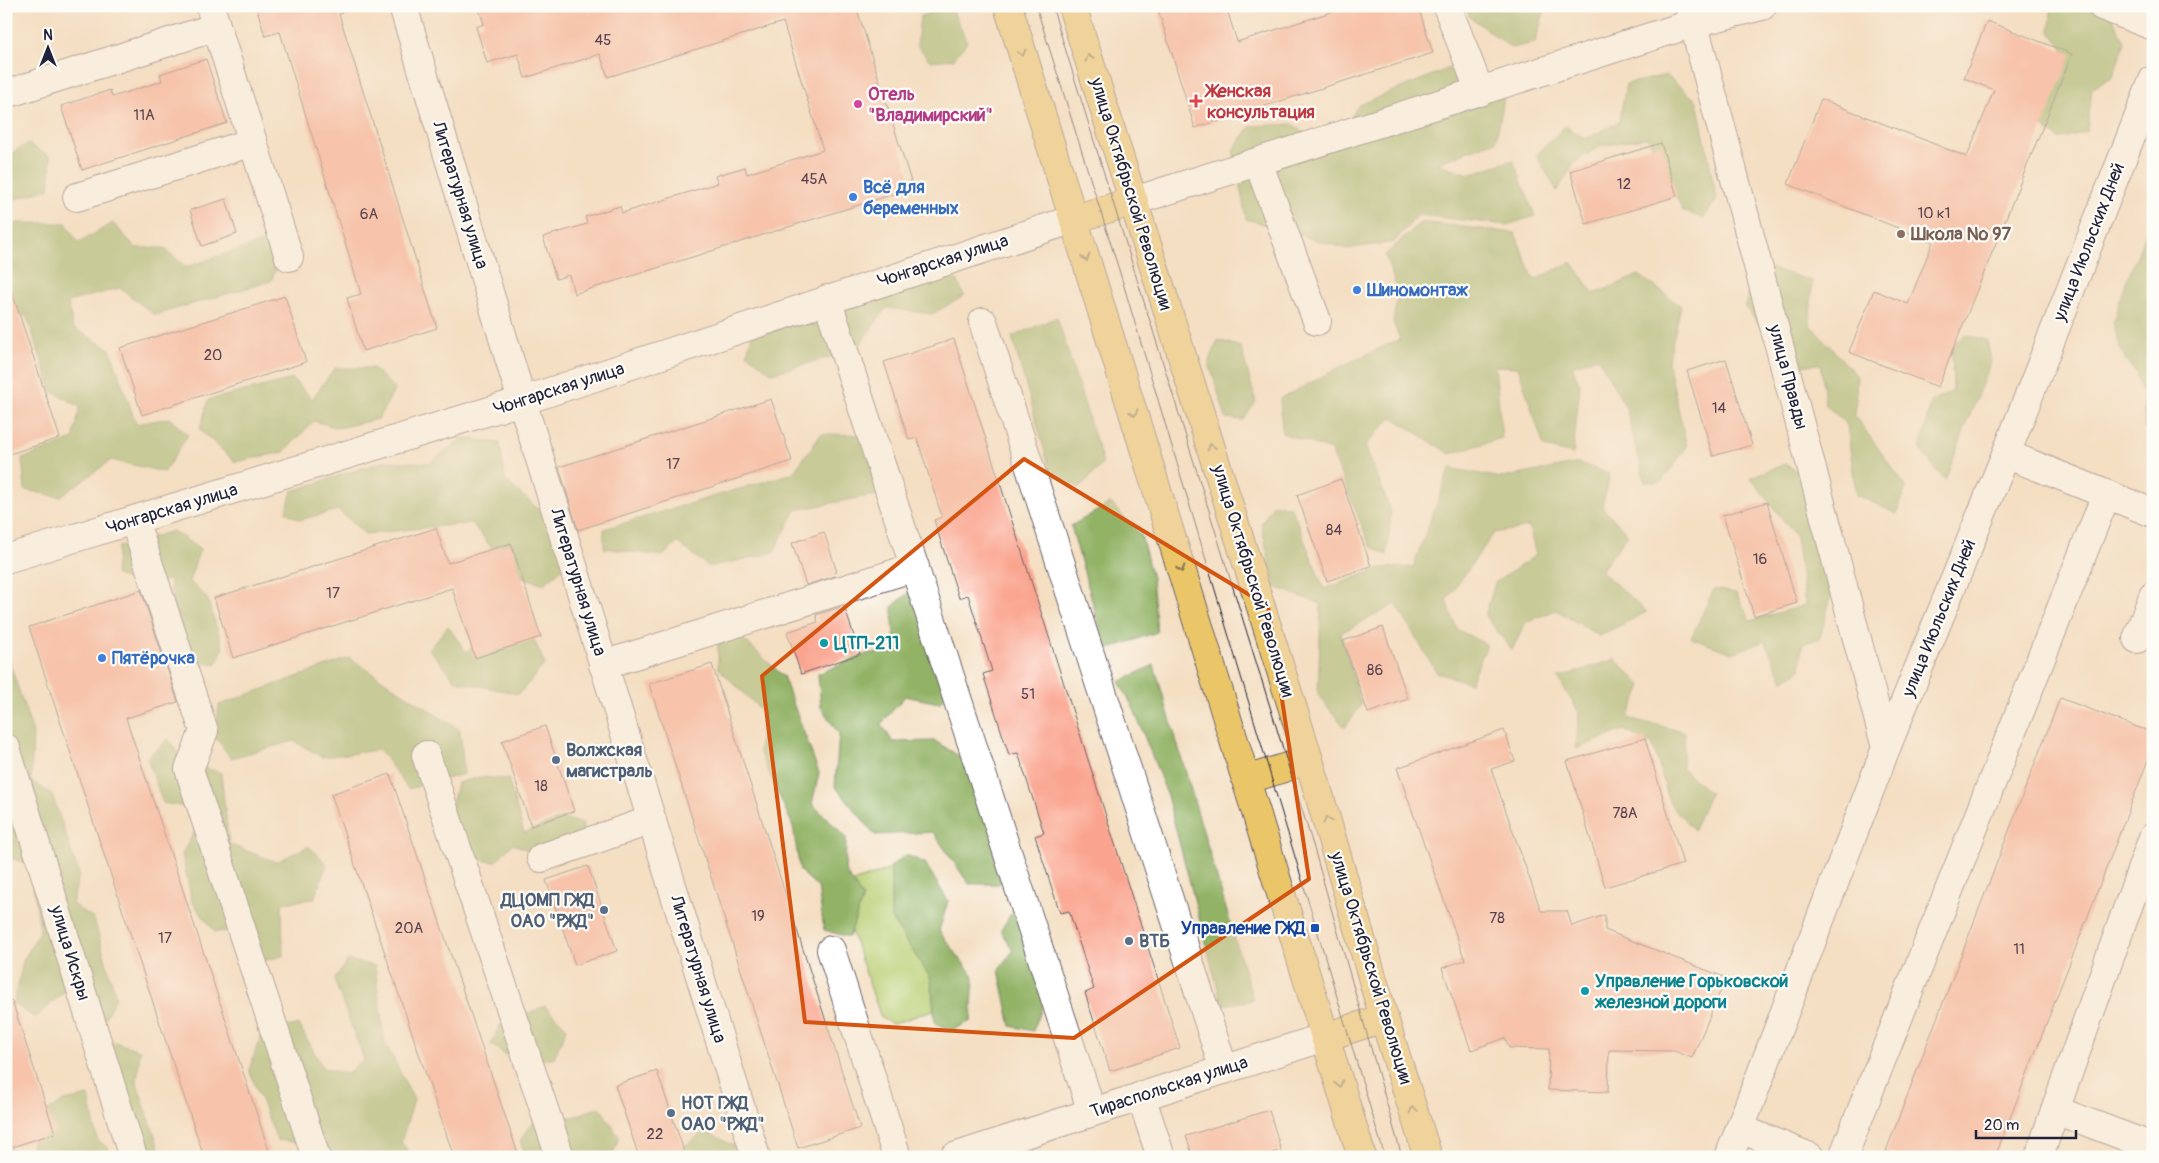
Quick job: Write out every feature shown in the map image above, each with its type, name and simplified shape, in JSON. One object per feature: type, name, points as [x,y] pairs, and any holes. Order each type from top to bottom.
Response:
[{"type":"main road","points":[[1008,6],[1362,1157]]},
{"type":"main road","name":"улица Октябрьской Революции","points":[[1072,6],[1121,204],[1309,760],[1384,1018],[1428,1157]]},
{"type":"main road","name":"Чонгарская улица","points":[[1074,219],[1121,204]]},
{"type":"main road","points":[[1246,780],[1309,760]]},
{"type":"main road","name":"Тираспольская улица","points":[[1325,1037],[1384,1018]]},
{"type":"street","name":"Литературная улица","points":[[403,6],[522,401],[756,1157]]},
{"type":"street","points":[[1447,6],[1480,92]]},
{"type":"street","points":[[1121,204],[1480,92],[1692,15],[1762,6]]},
{"type":"street","points":[[2102,6],[2153,26]]},
{"type":"street","name":"улица Правды","points":[[1692,15],[1886,748]]},
{"type":"street","points":[[6,94],[213,16],[289,257]]},
{"type":"street","name":"улица Июльских Дней","points":[[1729,1157],[1886,748],[2006,454],[2153,80]]},
{"type":"street","points":[[77,197],[253,142]]},
{"type":"street","points":[[1258,162],[1317,321]]},
{"type":"street","name":"Чонгарская улица","points":[[6,559],[522,401],[1074,219]]},
{"type":"street","points":[[828,299],[1092,1112]]},
{"type":"street","points":[[983,322],[1224,1070]]},
{"type":"street","points":[[2006,454],[2153,513]]},
{"type":"street","points":[[1843,1157],[2106,495]]},
{"type":"street","points":[[134,520],[204,731],[189,769],[316,1157]]},
{"type":"street","points":[[603,665],[915,567]]},
{"type":"street","points":[[2137,639],[2153,596]]},
{"type":"street","name":"улица Искры","points":[[6,748],[133,1157]]},
{"type":"street","points":[[426,755],[560,1157]]},
{"type":"street","points":[[541,858],[652,820]]},
{"type":"street","points":[[2039,1157],[2153,837]]},
{"type":"street","points":[[831,950],[897,1157]]},
{"type":"street","name":"Тираспольская улица","points":[[954,1157],[1325,1037]]},
{"type":"street","points":[[1141,1096],[1161,1157]]},
{"type":"street","points":[[2055,1110],[2153,1148]]},
{"type":"street","points":[[1741,1129],[1810,1157]]},
{"type":"highlighted area","points":[[1024,459],[1268,606],[1309,879],[1074,1038],[805,1022],[762,676]]},
{"type":"green space","points":[[1467,6],[1532,6],[1544,12],[1535,43],[1511,48],[1469,16]]},
{"type":"green space","points":[[2051,6],[2106,6],[2125,42],[2113,76],[2092,89],[2087,132],[2058,139],[2042,126],[2063,48],[2050,32]]},
{"type":"green space","points":[[951,7],[967,42],[954,59],[930,61],[917,45],[920,16]]},
{"type":"green space","points":[[1462,63],[1504,99],[1496,141],[1437,163],[1469,174],[1513,160],[1535,216],[1507,225],[1418,215],[1394,242],[1347,249],[1246,219],[1233,150],[1251,126],[1292,124],[1328,150],[1359,105]]},
{"type":"green space","points":[[1666,75],[1697,101],[1717,200],[1703,218],[1683,211],[1648,137],[1601,146],[1575,162],[1557,191],[1536,155],[1565,126],[1586,139],[1619,122],[1626,84]]},
{"type":"green space","points":[[28,144],[51,157],[49,189],[15,199],[6,194],[6,156]]},
{"type":"green space","points":[[2153,216],[2153,427],[2145,429],[2143,396],[2136,372],[2127,362],[2120,348],[2113,322],[2122,292]]},
{"type":"green space","points":[[1421,222],[1515,233],[1534,280],[1572,262],[1594,294],[1639,275],[1681,306],[1668,362],[1687,447],[1661,482],[1645,482],[1626,408],[1598,357],[1572,366],[1580,385],[1573,454],[1544,447],[1518,367],[1495,366],[1502,438],[1450,454],[1392,417],[1365,446],[1391,511],[1387,555],[1370,546],[1331,450],[1282,433],[1280,399],[1344,365],[1400,339],[1393,322],[1398,292],[1385,255]]},
{"type":"green space","points":[[17,223],[66,223],[78,243],[113,223],[136,248],[164,248],[186,267],[261,242],[281,256],[271,281],[155,315],[120,288],[68,302],[73,328],[110,349],[136,424],[169,418],[188,435],[164,472],[111,460],[60,497],[25,490],[22,459],[73,439],[80,407],[52,391],[27,317],[6,305],[6,232]]},
{"type":"green space","points":[[937,266],[958,281],[964,296],[932,314],[886,308],[856,350],[772,373],[747,354],[756,318]]},
{"type":"green space","points":[[1763,266],[1812,281],[1810,325],[1857,376],[1855,416],[1906,487],[1897,514],[1856,495],[1847,425],[1825,404],[1821,364],[1793,366],[1744,306]]},
{"type":"green space","points":[[1057,317],[1103,463],[1080,488],[1051,473],[1012,337]]},
{"type":"green space","points":[[1965,335],[1987,340],[1991,361],[1945,480],[1920,450],[1931,402],[1953,391],[1952,346]]},
{"type":"green space","points":[[1218,340],[1241,347],[1256,402],[1243,420],[1226,418],[1209,363]]},
{"type":"green space","points":[[335,368],[373,368],[395,389],[378,419],[338,428],[314,421],[284,452],[235,462],[200,430],[208,400],[293,379],[312,399]]},
{"type":"green space","points":[[821,434],[889,435],[898,472],[880,494],[796,510],[773,553],[709,567],[678,543],[662,556],[604,548],[604,529],[793,473]]},
{"type":"green space","points":[[462,438],[500,443],[505,480],[556,525],[567,565],[544,584],[511,573],[472,523],[365,534],[338,510],[300,520],[286,512],[292,491],[384,461],[430,463]]},
{"type":"green space","points":[[1579,463],[1610,474],[1602,507],[1628,534],[1601,571],[1647,612],[1599,636],[1556,610],[1526,622],[1512,650],[1485,616],[1495,583],[1536,555],[1529,527],[1494,533],[1446,601],[1457,629],[1487,645],[1470,683],[1437,673],[1396,604],[1341,633],[1361,705],[1345,728],[1318,695],[1321,604],[1275,587],[1261,524],[1274,504],[1291,507],[1324,589],[1381,568],[1413,567],[1450,468],[1502,478]]},
{"type":"green space","points":[[1785,464],[1807,477],[1835,581],[1820,638],[1802,644],[1800,670],[1783,681],[1765,641],[1732,653],[1691,638],[1714,589],[1736,593],[1750,621],[1805,605],[1796,537],[1750,477]]},
{"type":"green space","points":[[1111,503],[1141,535],[1152,578],[1157,632],[1106,650],[1071,526]]},
{"type":"green space","points":[[173,531],[200,549],[189,581],[207,598],[223,647],[216,665],[196,661],[175,628],[170,580],[137,585],[115,574],[118,547]]},
{"type":"green space","points":[[911,591],[961,682],[939,703],[905,696],[881,724],[893,742],[935,741],[994,778],[1017,857],[999,884],[969,884],[933,832],[875,835],[835,786],[839,734],[821,707],[818,674],[869,653],[895,653],[892,607]]},
{"type":"green space","points":[[448,626],[466,652],[496,630],[530,631],[545,664],[519,694],[456,681],[429,649]]},
{"type":"green space","points":[[739,635],[783,676],[819,773],[812,804],[846,837],[845,871],[863,898],[849,937],[824,930],[818,887],[800,871],[793,826],[759,751],[763,712],[718,668],[718,639]]},
{"type":"green space","points":[[6,652],[33,732],[31,781],[52,794],[79,874],[72,904],[94,919],[116,997],[103,1022],[72,985],[35,1018],[14,1004],[23,961],[40,931],[30,865],[6,856]]},
{"type":"green space","points":[[349,658],[460,730],[464,774],[408,789],[380,750],[322,757],[294,741],[231,758],[215,737],[219,705]]},
{"type":"green space","points":[[1615,659],[1642,686],[1628,718],[1685,732],[1682,769],[1710,793],[1694,830],[1670,804],[1653,745],[1624,730],[1576,749],[1579,713],[1558,678]]},
{"type":"green space","points":[[1154,665],[1253,1000],[1222,1005],[1166,792],[1133,707],[1119,682]]},
{"type":"green space","points":[[168,739],[183,760],[221,773],[229,844],[276,862],[309,846],[327,864],[314,899],[282,903],[283,956],[262,961],[246,930],[215,932],[192,902],[182,854],[197,827],[190,808],[163,803],[147,758]]},
{"type":"green space","points":[[480,777],[508,779],[524,833],[562,818],[583,823],[580,854],[559,863],[513,844],[495,862],[472,859],[450,813],[457,783]]},
{"type":"green space","points":[[906,855],[925,863],[948,901],[939,931],[974,977],[971,1021],[952,1030],[935,1023],[931,979],[891,918],[891,866]]},
{"type":"green space","points":[[899,866],[947,1005],[893,1024],[881,1018],[839,895],[844,885]]},
{"type":"green space","points":[[1011,914],[1031,914],[1048,993],[1033,1031],[1011,1026],[999,970],[1013,951],[1001,930]]},
{"type":"green space","points":[[348,960],[375,966],[384,1040],[414,1100],[401,1142],[413,1157],[320,1157],[321,1145],[277,1140],[249,1070],[263,1029],[299,1025],[323,1068],[347,1074],[364,1059],[334,980]]},
{"type":"green space","points":[[545,1006],[567,1028],[554,1058],[514,1062],[491,1044],[500,1025]]},
{"type":"green space","points":[[108,1040],[140,1050],[137,1083],[162,1157],[133,1157]]},
{"type":"green space","points":[[89,1096],[97,1139],[118,1157],[30,1157],[35,1120],[64,1101]]},
{"type":"green space","points":[[600,1107],[619,1137],[612,1157],[526,1157],[520,1141],[537,1117],[572,1117]]},
{"type":"green space","points":[[705,1131],[742,1150],[745,1157],[670,1157]]},
{"type":"green space","points":[[6,1147],[28,1157],[6,1157]]},
{"type":"building","points":[[256,6],[341,6],[342,13],[339,14],[437,328],[363,351],[347,298],[361,294],[280,32],[265,36]]},
{"type":"building","points":[[478,6],[585,6],[587,13],[611,6],[856,6],[913,188],[574,294],[569,275],[556,279],[543,237],[587,224],[585,217],[620,206],[622,213],[718,183],[715,176],[745,167],[747,174],[823,150],[783,22],[608,77],[600,54],[525,78],[518,54],[487,63],[476,27],[484,24]]},
{"type":"building","points":[[1157,6],[1226,6],[1237,42],[1350,6],[1418,6],[1433,53],[1195,128]]},
{"type":"building","points":[[1987,21],[2072,54],[1938,387],[1849,352],[1874,290],[1908,304],[1933,242],[1788,184],[1821,99],[1967,157],[1994,90],[1964,78]]},
{"type":"building","points":[[206,59],[227,123],[82,170],[61,106],[110,90],[112,97],[162,81],[160,74]]},
{"type":"building","points":[[1661,143],[1677,196],[1586,224],[1570,171]]},
{"type":"building","points":[[226,199],[237,234],[202,246],[190,210]]},
{"type":"building","points":[[11,289],[60,438],[6,455],[6,290]]},
{"type":"building","points":[[285,296],[306,362],[142,415],[120,348]]},
{"type":"building","points":[[954,339],[1180,1048],[1110,1071],[1085,993],[1094,989],[1069,911],[1060,913],[1035,836],[1044,833],[1018,753],[1009,755],[983,674],[992,671],[968,595],[959,598],[934,520],[942,517],[917,438],[909,440],[884,362]]},
{"type":"building","points":[[1726,359],[1752,445],[1713,456],[1687,371]]},
{"type":"building","points":[[771,399],[792,461],[578,530],[559,467]]},
{"type":"building","points":[[1341,479],[1371,566],[1327,581],[1297,495]]},
{"type":"building","points":[[1767,502],[1797,603],[1754,616],[1723,515]]},
{"type":"building","points":[[436,528],[448,563],[511,543],[541,637],[475,658],[452,588],[233,658],[214,598]]},
{"type":"building","points":[[824,532],[837,572],[834,573],[835,576],[806,585],[792,543]]},
{"type":"building","points":[[141,590],[178,702],[126,718],[271,1157],[204,1157],[29,627]]},
{"type":"building","name":"ЦТП-211","points":[[844,606],[860,654],[801,674],[787,632],[818,622],[816,615]]},
{"type":"building","points":[[1383,627],[1408,699],[1368,713],[1343,641]]},
{"type":"building","points":[[712,664],[860,1128],[798,1148],[649,684]]},
{"type":"building","points":[[2060,698],[2153,733],[2153,747],[1995,1157],[1902,1157],[1886,1151]]},
{"type":"building","points":[[545,726],[574,811],[531,826],[502,741]]},
{"type":"building","points":[[1504,730],[1515,761],[1491,769],[1541,911],[1567,911],[1572,926],[1605,915],[1605,930],[1726,978],[1692,1058],[1674,1051],[1609,1050],[1608,1092],[1548,1090],[1549,1049],[1509,1048],[1505,1038],[1471,1050],[1442,968],[1465,960],[1397,768]]},
{"type":"building","points":[[1645,738],[1683,864],[1605,887],[1567,761]]},
{"type":"building","points":[[390,774],[519,1157],[454,1157],[331,794]]},
{"type":"building","points":[[588,866],[617,951],[575,965],[546,880]]},
{"type":"building","points":[[12,1001],[55,1133],[6,1149],[6,1002]]},
{"type":"building","points":[[657,1071],[686,1157],[639,1157],[615,1085]]},
{"type":"building","points":[[1269,1110],[1281,1150],[1259,1157],[1193,1157],[1186,1136]]},
{"type":"tram line","points":[[1036,6],[1120,273],[1385,1157]]},
{"type":"tram line","points":[[1052,6],[1313,845],[1402,1157]]},
{"type":"place","name":"Женская консультация","points":[[1196,101]]},
{"type":"place","name":"Отель \"Владимирский\"","points":[[858,104]]},
{"type":"place","name":"Всё для беременных","points":[[853,197]]},
{"type":"place","name":"Школа № 97","points":[[1901,234]]},
{"type":"place","name":"Шиномонтаж","points":[[1357,290]]},
{"type":"place","name":"ЦТП-211","points":[[824,643]]},
{"type":"place","name":"Пятёрочка","points":[[102,658]]},
{"type":"place","name":"Волжская магистраль","points":[[556,760]]},
{"type":"place","name":"ДЦОМП ГЖД ОАО \"РЖД\"","points":[[604,910]]},
{"type":"place","name":"Управление ГЖД","points":[[1315,928]]},
{"type":"place","name":"ВТБ","points":[[1129,941]]},
{"type":"place","name":"Управление Горьковской железной дороги","points":[[1585,991]]},
{"type":"place","name":"НОТ ГЖД ОАО \"РЖД\"","points":[[671,1113]]}]
